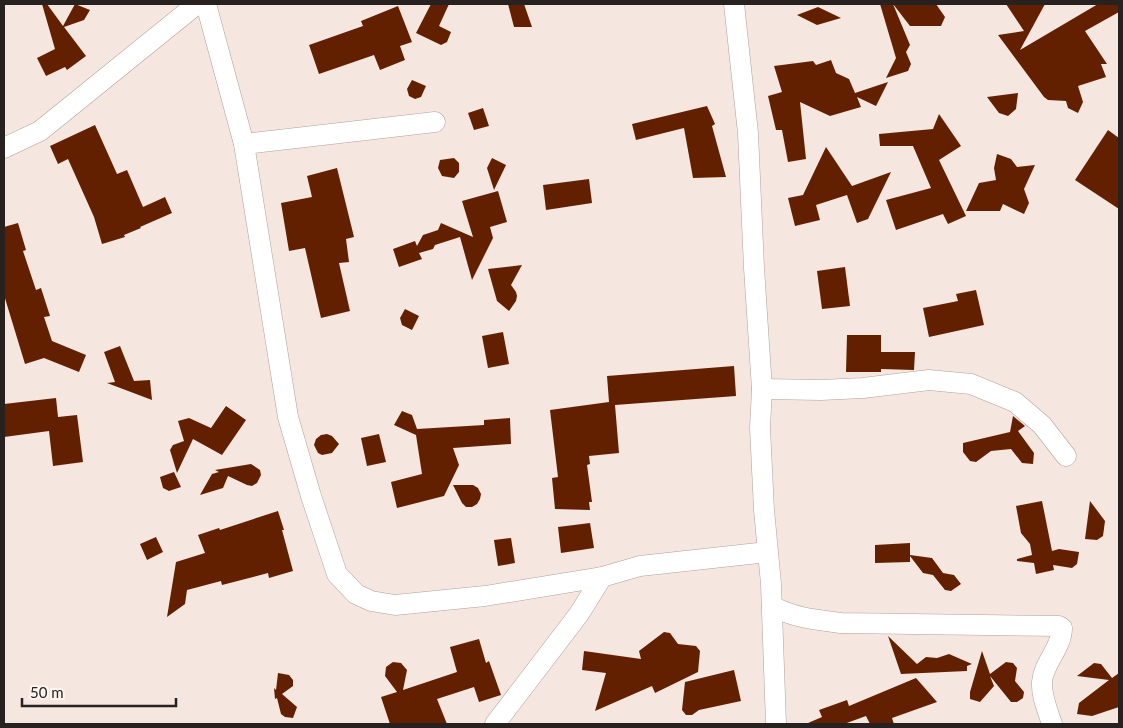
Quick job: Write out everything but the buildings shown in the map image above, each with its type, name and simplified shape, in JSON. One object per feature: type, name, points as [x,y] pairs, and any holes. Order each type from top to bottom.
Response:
[{"type":"street","points":[[4,148],[40,131],[196,4]]},
{"type":"street","points":[[206,4],[244,144],[288,417],[316,512],[337,574],[356,594],[371,601],[395,605],[485,596],[602,576],[640,566],[767,552]]},
{"type":"street","points":[[734,4],[748,133],[762,389],[760,428],[772,606],[776,724]]},
{"type":"street","points":[[244,144],[435,122]]},
{"type":"street","points":[[762,389],[821,390],[863,388],[930,380],[971,384],[1015,402],[1042,425],[1066,456]]},
{"type":"street","points":[[495,724],[579,614],[602,576]]},
{"type":"street","points":[[772,606],[787,614],[812,620],[842,623],[1059,626],[1062,628],[1061,639],[1044,673],[1042,683],[1044,698],[1052,724]]}]
